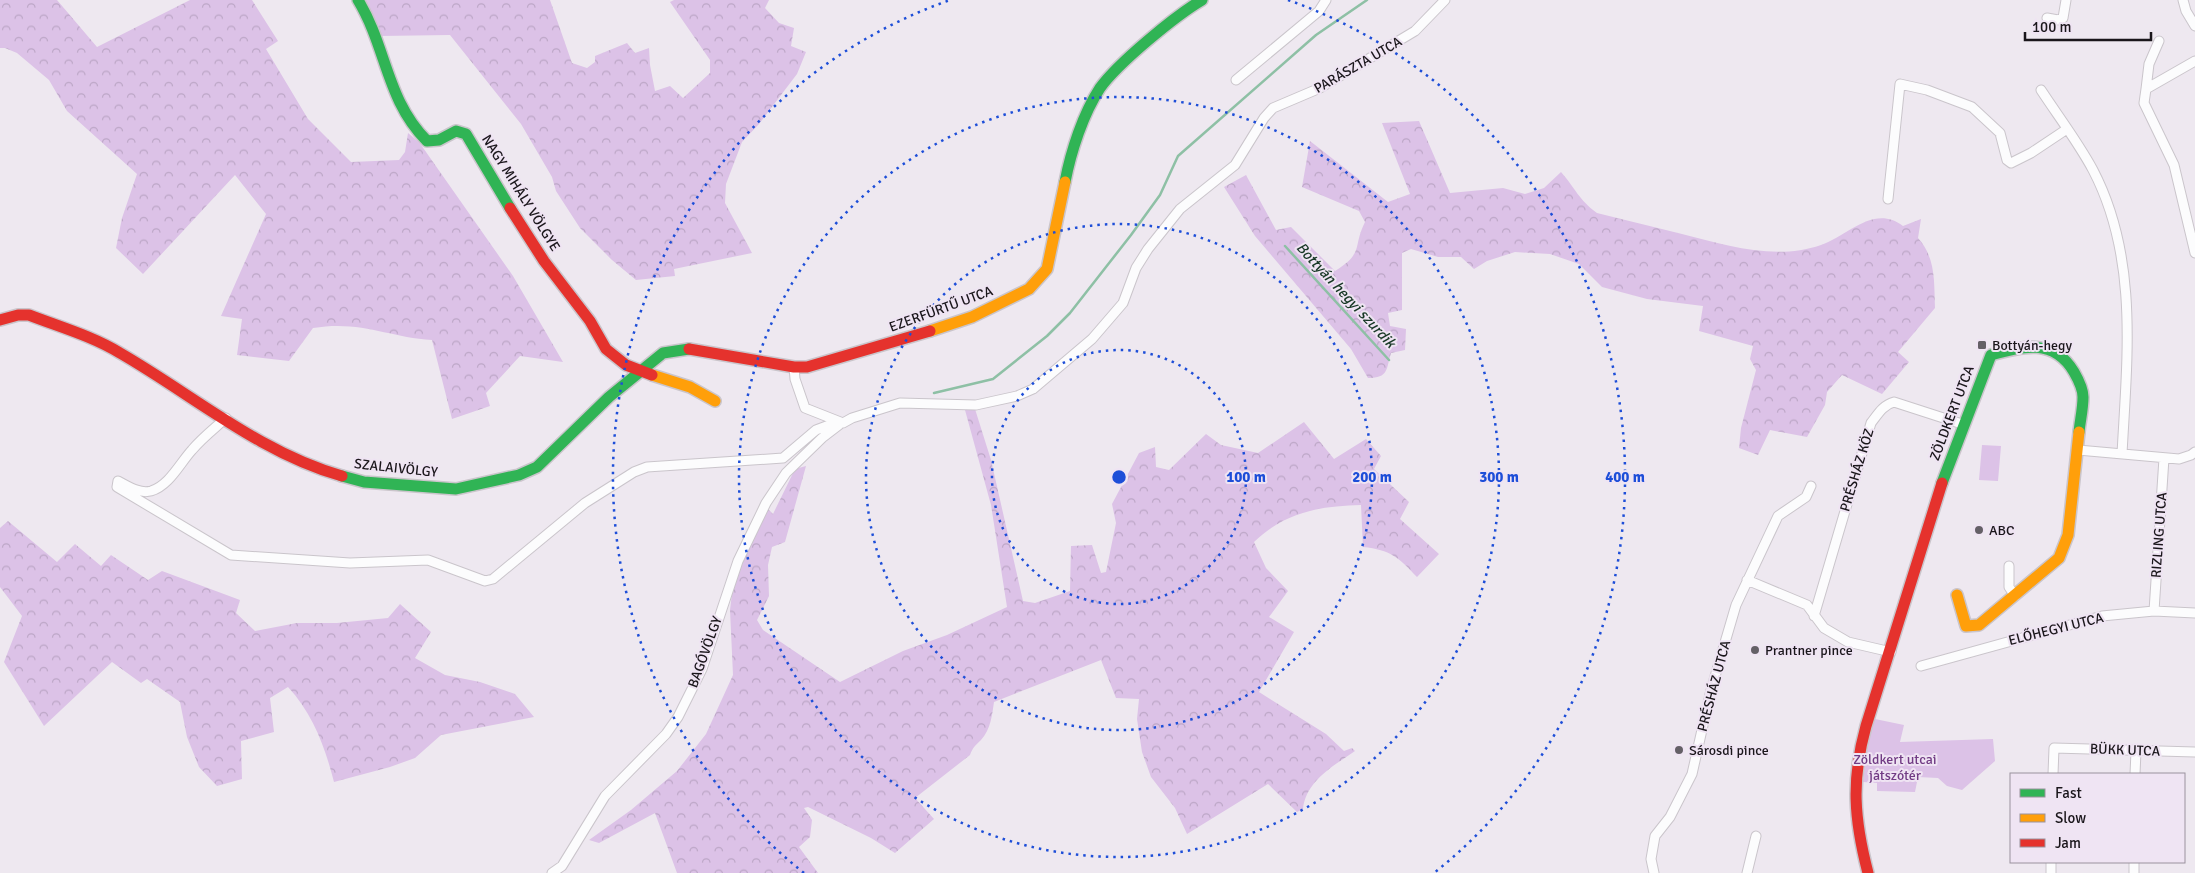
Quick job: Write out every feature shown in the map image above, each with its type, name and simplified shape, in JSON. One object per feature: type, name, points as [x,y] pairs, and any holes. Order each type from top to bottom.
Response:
[{"type":"street","name":"NAGY MIHÁLY VÖLGYE","points":[[358,0],[368,16],[393,90],[408,123],[427,141],[439,140],[456,131],[466,134],[544,261],[590,321],[606,349],[626,365],[641,372]]},
{"type":"street","name":"EZERFÜRTŰ UTCA","points":[[641,372],[663,353],[688,349],[794,367],[807,367],[906,339],[972,317],[1030,288],[1047,269],[1067,170],[1082,126],[1100,89],[1116,70],[1187,9],[1202,0]]},
{"type":"street","points":[[1236,80],[1319,11],[1326,0]]},
{"type":"street","name":"PARÁSZTA UTCA","points":[[1264,118],[1273,108],[1320,88],[1415,32],[1445,0]]},
{"type":"street","points":[[2047,18],[2058,20],[2063,18],[2066,0]]},
{"type":"street","points":[[2183,0],[2186,11],[2195,26]]},
{"type":"street","points":[[2159,41],[2149,64],[2144,103],[2174,165],[2195,253]]},
{"type":"street","points":[[2146,89],[2195,61]]},
{"type":"street","points":[[1888,199],[1900,84],[1927,90],[1972,107],[2000,133],[2007,160],[2011,163],[2031,153],[2067,129]]},
{"type":"street","points":[[2041,90],[2093,169],[2106,201],[2124,271],[2129,341],[2122,454]]},
{"type":"street","name":"BAGÓVÖLGY","points":[[552,873],[562,866],[605,796],[666,734],[678,717],[702,669],[738,561],[766,503],[786,473],[822,438],[852,418],[900,403],[976,405],[1017,396],[1033,389],[1092,339],[1123,303],[1136,268],[1148,249],[1180,209],[1235,165],[1264,118]]},
{"type":"street","name":"SZALAIVÖLGY","points":[[0,320],[18,315],[29,315],[101,342],[293,459],[337,476],[364,482],[456,489],[519,475],[537,466],[609,397],[641,372]]},
{"type":"street","name":"ZÖLDKERT UTCA","points":[[1868,873],[1855,813],[1855,780],[1861,743],[1891,652],[1909,584],[1962,424],[1991,355],[2038,346],[2059,355],[2071,366],[2080,381],[2083,396],[2068,536],[2059,558],[1979,625],[1966,626],[1962,620],[1962,609],[1957,595]]},
{"type":"street","points":[[794,367],[795,379],[805,408],[843,423]]},
{"type":"street","points":[[641,372],[690,386],[715,401]]},
{"type":"street","name":"PRÉSHÁZ KÖZ","points":[[1814,616],[1868,432],[1871,423],[1880,411],[1886,404],[1894,402],[1962,424]]},
{"type":"street","points":[[226,418],[192,449],[166,482],[158,488],[149,492],[140,491],[118,480],[117,487],[230,555],[350,563],[428,560],[485,581],[493,578],[585,503],[634,472],[647,468],[783,458],[816,430],[832,424]]},
{"type":"street","points":[[2078,450],[2179,459],[2195,452]]},
{"type":"street","name":"RIZLING UTCA","points":[[2154,611],[2164,458]]},
{"type":"street","name":"PRÉSHÁZ UTCA","points":[[1654,873],[1652,859],[1655,836],[1670,816],[1692,774],[1711,690],[1736,605],[1746,580],[1778,516],[1806,497],[1811,486]]},
{"type":"street","points":[[2008,566],[2009,587],[2015,596]]},
{"type":"street","points":[[1746,580],[1807,605],[1824,628],[1848,642],[1891,652]]},
{"type":"street","name":"ELŐHEGYI UTCA","points":[[1921,666],[2102,616],[2154,611],[2195,613]]},
{"type":"street","name":"BÜKK UTCA","points":[[2053,773],[2054,748],[2195,752]]},
{"type":"street","points":[[2136,751],[2136,773]]},
{"type":"street","points":[[1746,873],[1756,836]]},
{"type":"green space","points":[[0,0],[57,0],[97,47],[190,0],[252,0],[278,41],[266,49],[308,119],[351,162],[399,160],[405,152],[408,133],[419,142],[513,276],[563,362],[520,356],[486,393],[490,406],[452,419],[432,340],[360,327],[330,326],[313,328],[289,361],[237,355],[242,319],[221,316],[266,214],[235,175],[143,274],[116,248],[122,218],[137,174],[67,111],[49,80],[17,53],[0,48]]},
{"type":"green space","points":[[362,0],[550,0],[572,63],[587,68],[595,62],[595,56],[627,43],[635,53],[649,48],[655,91],[670,86],[683,98],[710,73],[710,60],[670,2],[674,0],[769,0],[765,8],[779,23],[794,28],[791,46],[806,52],[797,74],[759,124],[742,142],[726,184],[725,203],[752,253],[674,269],[675,276],[636,280],[612,260],[580,228],[556,191],[552,177],[521,124],[450,35],[380,36]]},
{"type":"green space","points":[[1419,121],[1450,193],[1503,188],[1525,194],[1544,188],[1561,172],[1581,199],[1597,213],[1733,247],[1786,252],[1804,250],[1821,245],[1862,223],[1872,220],[1882,218],[1892,220],[1903,226],[1921,219],[1918,238],[1931,262],[1935,308],[1898,352],[1909,362],[1882,394],[1842,375],[1827,392],[1825,405],[1807,437],[1770,430],[1758,455],[1739,448],[1741,428],[1756,370],[1750,359],[1753,346],[1699,331],[1703,306],[1647,299],[1602,287],[1579,264],[1550,254],[1515,252],[1487,261],[1474,269],[1461,257],[1438,257],[1411,249],[1402,253],[1402,310],[1388,313],[1390,326],[1406,329],[1405,350],[1391,353],[1386,372],[1375,378],[1368,378],[1351,349],[1255,236],[1224,187],[1246,175],[1276,230],[1291,227],[1335,271],[1351,259],[1365,222],[1359,211],[1302,187],[1310,141],[1388,202],[1410,194],[1382,123]]},
{"type":"green space","points":[[975,409],[991,460],[1023,601],[1035,603],[1070,591],[1071,546],[1092,545],[1101,573],[1106,572],[1116,523],[1112,504],[1139,453],[1155,447],[1156,467],[1169,470],[1206,434],[1221,445],[1258,453],[1304,422],[1334,459],[1366,439],[1381,456],[1374,469],[1409,502],[1400,519],[1439,554],[1417,577],[1393,556],[1381,550],[1363,547],[1361,505],[1317,509],[1291,517],[1266,532],[1254,542],[1266,568],[1288,591],[1269,617],[1294,632],[1259,692],[1326,734],[1344,751],[1352,748],[1355,751],[1315,782],[1305,799],[1303,809],[1297,812],[1268,784],[1187,834],[1175,808],[1151,777],[1142,752],[1137,719],[1139,699],[1116,698],[1101,660],[994,702],[987,731],[973,748],[970,755],[915,798],[934,819],[895,853],[871,838],[808,807],[804,808],[812,820],[810,837],[799,847],[818,873],[677,873],[655,813],[599,843],[589,840],[631,810],[677,771],[706,734],[733,675],[730,610],[733,585],[767,508],[773,514],[795,469],[806,466],[785,542],[772,547],[768,565],[769,596],[757,620],[763,630],[840,682],[903,651],[947,635],[1007,607],[991,505],[965,410]]},
{"type":"green space","points":[[1982,445],[2001,446],[1998,481],[1979,480]]},
{"type":"green space","points":[[8,521],[57,562],[75,544],[101,566],[111,555],[148,580],[162,571],[240,600],[236,613],[255,631],[297,623],[337,623],[388,618],[400,604],[431,632],[415,658],[445,675],[480,682],[515,694],[534,717],[441,735],[415,758],[390,767],[334,782],[327,756],[317,732],[297,697],[288,687],[270,698],[274,732],[241,741],[242,779],[217,786],[199,767],[187,737],[180,702],[147,679],[141,683],[112,662],[44,726],[4,662],[22,616],[0,587],[0,528]]},
{"type":"green space","name":"Zöldkert utcai játszótér","points":[[1875,719],[1904,725],[1900,742],[1993,739],[1995,761],[1962,790],[1947,786],[1938,778],[1918,777],[1915,792],[1877,791],[1877,783],[1863,782],[1868,740]]},
{"type":"waterway","points":[[934,393],[993,379],[1047,336],[1070,313],[1131,235],[1160,195],[1178,156],[1316,35],[1367,0]]},
{"type":"waterway","name":"Bottyán hegyi szurdik","points":[[1285,246],[1389,360]]},
{"type":"traffic: fast","points":[[358,0],[368,18],[395,91],[413,125],[427,141],[439,140],[456,131],[466,134],[510,208]]},
{"type":"traffic: fast","points":[[1065,182],[1078,133],[1088,109],[1100,88],[1120,66],[1148,41],[1177,17],[1202,0]]},
{"type":"traffic: fast","points":[[1942,483],[1991,355],[2026,347],[2037,347],[2047,349],[2066,361],[2074,372],[2083,394],[2079,432]]},
{"type":"traffic: fast","points":[[342,476],[364,482],[456,489],[519,475],[537,467],[609,397],[663,353],[689,349]]},
{"type":"traffic: slow","points":[[930,331],[972,317],[1029,289],[1047,269],[1065,182]]},
{"type":"traffic: slow","points":[[652,375],[690,387],[715,401]]},
{"type":"traffic: slow","points":[[1957,595],[1966,626],[1979,625],[2059,558],[2068,535],[2079,432]]},
{"type":"traffic: jam","points":[[510,208],[544,261],[590,321],[606,349],[626,365],[652,375]]},
{"type":"traffic: jam","points":[[0,320],[18,315],[29,315],[98,342],[147,369],[255,438],[312,466],[342,476]]},
{"type":"traffic: jam","points":[[689,349],[794,367],[807,367],[930,331]]},
{"type":"traffic: jam","points":[[1868,873],[1857,817],[1856,800],[1856,782],[1861,746],[1942,483]]},
{"type":"place","name":"Bottyán-hegy","points":[[1982,345]]},
{"type":"place","name":"ABC","points":[[1979,530]]},
{"type":"place","name":"Prantner pince","points":[[1755,650]]},
{"type":"place","name":"Sárosdi pince","points":[[1679,750]]}]
